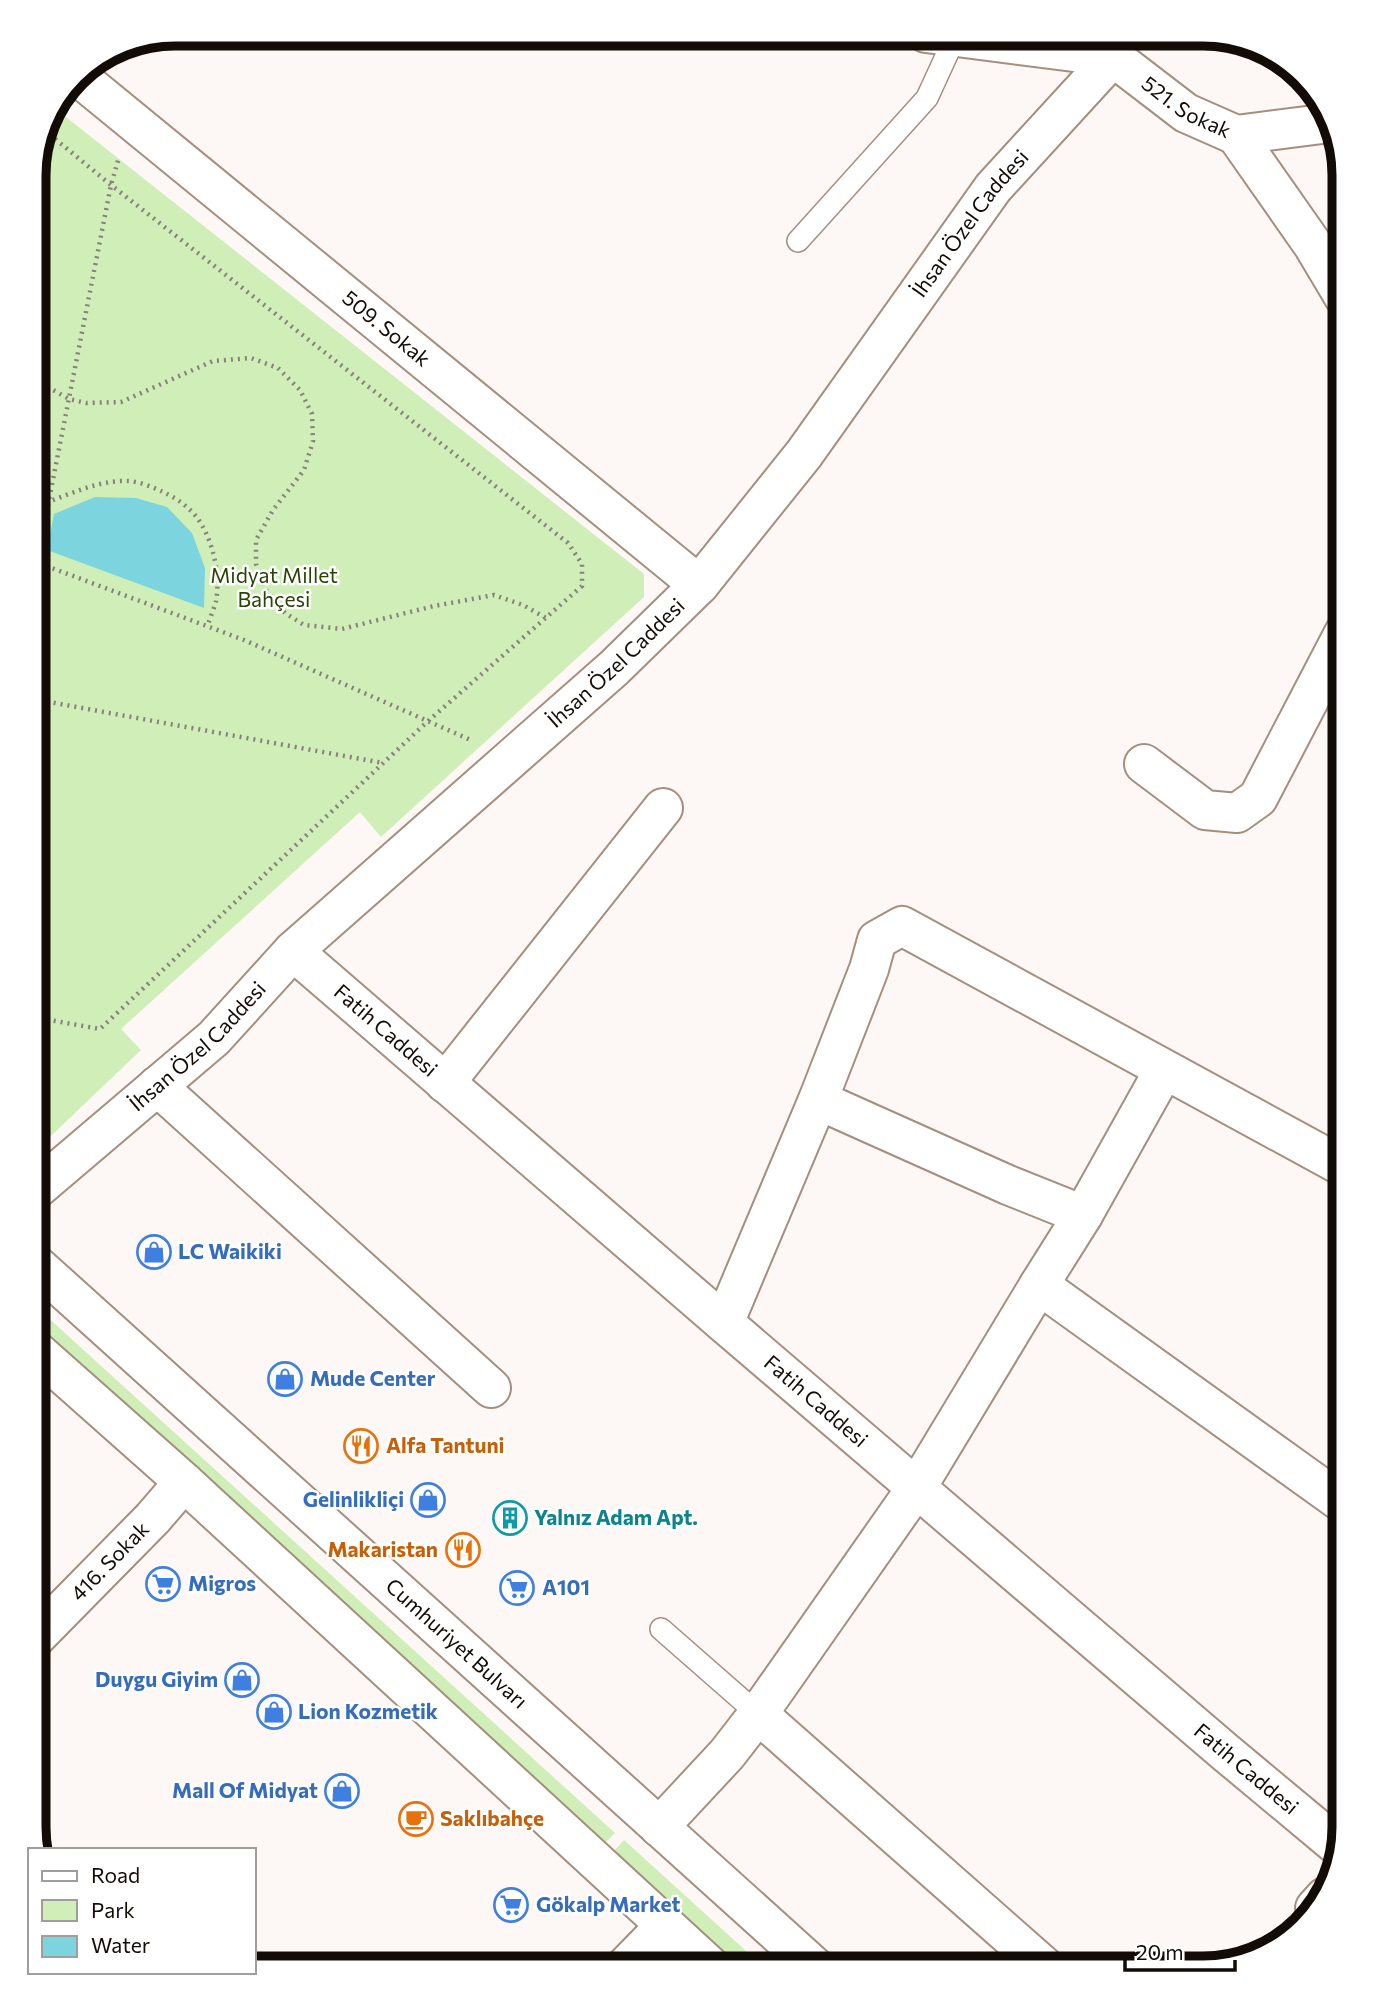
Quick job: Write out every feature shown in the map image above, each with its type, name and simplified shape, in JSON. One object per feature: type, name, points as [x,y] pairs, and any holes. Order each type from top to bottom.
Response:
[{"type":"street","name":"521. Sokak","points":[[1026,46],[1112,57],[1186,113],[1236,135],[1322,124]]},
{"type":"street","points":[[1097,46],[1112,57]]},
{"type":"street","name":"İhsan Özel Caddesi","points":[[46,1181],[215,1038],[293,951],[614,668],[699,585],[804,454],[993,188],[1112,57]]},
{"type":"street","name":"509. Sokak","points":[[84,82],[699,585]]},
{"type":"street","points":[[1236,135],[1313,245],[1332,277]]},
{"type":"street","points":[[1144,764],[1205,810],[1237,813],[1258,797],[1332,656]]},
{"type":"street","points":[[445,1083],[663,808]]},
{"type":"street","points":[[724,1323],[818,1100],[869,969],[877,940],[902,926],[1332,1161]]},
{"type":"street","name":"Fatih Caddesi","points":[[293,951],[1224,1752],[1331,1840]]},
{"type":"street","points":[[659,1827],[727,1754],[758,1714],[917,1487],[1083,1215],[1164,1070]]},
{"type":"street","points":[[157,1086],[491,1388]]},
{"type":"street","points":[[818,1100],[1008,1185],[1083,1215]]},
{"type":"street","name":"Cumhuriyet Bulvarı","points":[[46,1274],[803,1956]]},
{"type":"street","points":[[1039,1284],[1332,1495]]},
{"type":"street","points":[[46,1360],[184,1482],[698,1956]]},
{"type":"street","name":"416. Sokak","points":[[46,1627],[153,1518],[184,1482]]},
{"type":"street","points":[[758,1714],[1031,1956]]},
{"type":"street","points":[[636,1956],[665,1926]]},
{"type":"lane","points":[[798,241],[927,98],[939,46]]},
{"type":"lane","points":[[661,1629],[758,1714]]},
{"type":"path","points":[[46,515],[111,185],[130,121]]},
{"type":"path","points":[[46,1019],[100,1029],[427,722],[582,586],[582,565],[568,543],[52,136]]},
{"type":"path","points":[[46,386],[69,399],[86,403],[121,402],[213,361],[251,358],[278,368],[300,390],[312,414],[313,441],[304,470],[273,510],[256,540],[256,564],[266,590],[285,612],[304,625],[342,629],[434,606],[494,595],[523,605],[546,618]]},
{"type":"path","points":[[46,503],[100,484],[128,481],[177,498],[194,514],[214,554],[216,600],[207,626]]},
{"type":"path","points":[[46,566],[244,640],[513,758]]},
{"type":"path","points":[[46,701],[383,763]]},
{"type":"green space","name":"Midyat Millet Bahçesi","points":[[61,113],[644,574],[644,597],[381,837],[360,812],[121,1029],[141,1050],[46,1141],[46,166],[50,141]]},
{"type":"green space","points":[[46,1316],[615,1833],[604,1844],[46,1337]]},
{"type":"green space","points":[[624,1840],[752,1956],[728,1956],[613,1852]]},
{"type":"water","points":[[95,497],[136,498],[167,507],[192,533],[205,568],[204,608],[47,550],[54,514]]},
{"type":"place","name":"LC Waikiki","points":[[154,1252]]},
{"type":"place","name":"Mude Center","points":[[285,1379]]},
{"type":"place","name":"Alfa Tantuni","points":[[361,1446]]},
{"type":"place","name":"Gelinlikliçi","points":[[428,1500]]},
{"type":"place","name":"Yalnız Adam Apt.","points":[[510,1518]]},
{"type":"place","name":"Makaristan","points":[[463,1550]]},
{"type":"place","name":"Migros","points":[[163,1584]]},
{"type":"place","name":"A101","points":[[517,1588]]},
{"type":"place","name":"Duygu Giyim","points":[[242,1680]]},
{"type":"place","name":"Lion Kozmetik","points":[[274,1712]]},
{"type":"place","name":"Mall Of Midyat","points":[[342,1791]]},
{"type":"place","name":"Saklıbahçe","points":[[416,1819]]},
{"type":"place","name":"Gökalp Market","points":[[511,1905]]}]
